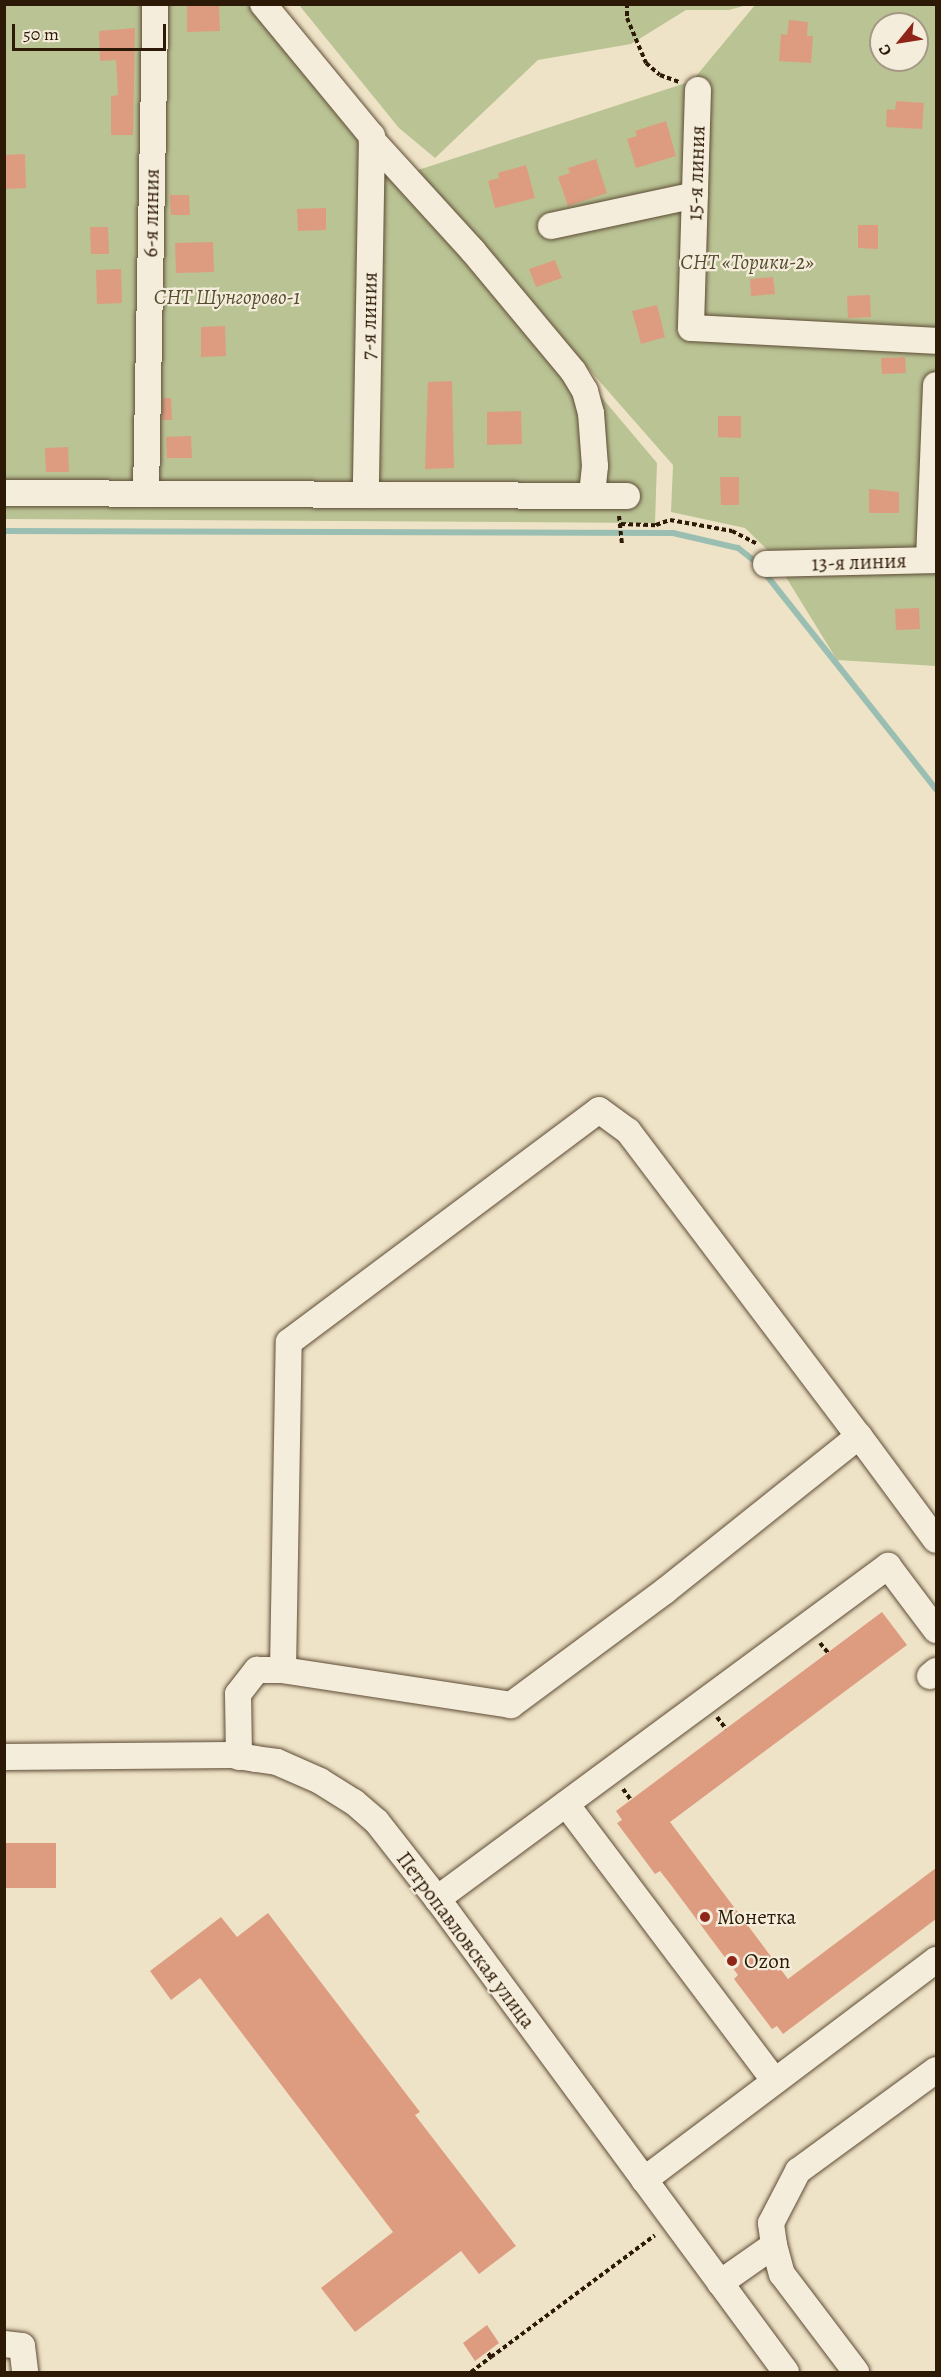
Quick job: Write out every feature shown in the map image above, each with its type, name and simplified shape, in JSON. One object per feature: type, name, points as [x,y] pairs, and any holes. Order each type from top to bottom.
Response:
[{"type":"street","name":"6-я линия","points":[[146,493],[154,4]]},
{"type":"street","points":[[263,4],[372,138],[473,251],[573,371],[585,391],[591,413],[595,466],[592,495]]},
{"type":"street","name":"15-я линия","points":[[698,90],[692,328],[936,341]]},
{"type":"street","name":"7-я линия","points":[[366,495],[372,138]]},
{"type":"street","points":[[551,226],[695,195]]},
{"type":"street","points":[[933,560],[936,385]]},
{"type":"street","points":[[4,493],[627,496]]},
{"type":"street","name":"13-я линия","points":[[775,564],[933,560]]},
{"type":"street","points":[[283,1670],[289,1342],[599,1110],[628,1131],[936,1540]]},
{"type":"street","points":[[239,1756],[238,1694],[257,1670],[283,1670],[511,1705],[665,1591],[859,1436]]},
{"type":"street","points":[[437,1899],[888,1566],[936,1630]]},
{"type":"street","name":"Петропавловская улица","points":[[4,1757],[239,1756],[278,1762],[354,1802],[377,1822],[437,1899],[786,2373]]},
{"type":"street","points":[[566,1804],[775,2081]]},
{"type":"street","points":[[644,2180],[936,1960]]},
{"type":"street","points":[[856,2373],[782,2274],[771,2223],[798,2171],[936,2070]]},
{"type":"street","points":[[720,2283],[774,2245]]},
{"type":"street","points":[[4,2344],[22,2346],[26,2373]]},
{"type":"path","points":[[627,4],[627,18],[646,63],[660,75],[698,90]]},
{"type":"path","points":[[622,545],[621,524],[656,525],[670,520],[732,531],[753,540],[775,564]]},
{"type":"path","points":[[619,1784],[631,1800]]},
{"type":"path","points":[[471,2373],[655,2235]]},
{"type":"path","points":[[487,2352],[491,2357]]},
{"type":"green space","name":"СНТ Шунгорово-1","points":[[5,5],[271,5],[657,463],[655,523],[5,519]]},
{"type":"green space","points":[[299,5],[747,5],[729,10],[686,10],[631,44],[538,60],[435,158],[399,128]]},
{"type":"green space","name":"СНТ «Торики-2»","points":[[755,5],[936,5],[936,666],[837,660],[784,574],[782,564],[745,528],[671,512],[673,465],[415,171],[692,81]]},
{"type":"building","points":[[187,6],[219,6],[220,31],[187,32]]},
{"type":"building","points":[[789,20],[808,22],[807,36],[813,36],[811,63],[779,61],[781,34],[787,35]]},
{"type":"building","points":[[135,28],[133,135],[111,135],[111,96],[118,95],[116,60],[100,61],[99,31]]},
{"type":"building","points":[[896,101],[924,103],[922,129],[886,127],[887,109],[895,110]]},
{"type":"building","points":[[666,121],[676,156],[636,168],[627,139],[637,136],[635,131]]},
{"type":"building","points":[[25,154],[26,188],[4,189],[4,155]]},
{"type":"building","points":[[596,159],[607,193],[568,206],[558,177],[570,173],[568,168]]},
{"type":"building","points":[[526,165],[535,198],[495,208],[488,181],[499,178],[498,173]]},
{"type":"building","points":[[170,195],[189,195],[190,215],[171,215]]},
{"type":"building","points":[[326,208],[326,230],[298,231],[297,209]]},
{"type":"building","points":[[858,225],[878,225],[878,249],[858,248]]},
{"type":"building","points":[[90,227],[108,227],[109,254],[91,254]]},
{"type":"building","points":[[213,242],[214,272],[176,273],[175,243]]},
{"type":"building","points":[[555,260],[562,278],[536,287],[529,269]]},
{"type":"building","points":[[121,269],[122,303],[97,304],[96,270]]},
{"type":"building","points":[[773,277],[775,294],[751,296],[750,279]]},
{"type":"building","points":[[870,295],[871,317],[848,318],[847,296]]},
{"type":"building","points":[[657,305],[665,337],[641,344],[632,311]]},
{"type":"building","points":[[225,326],[226,356],[201,357],[201,327]]},
{"type":"building","points":[[905,357],[906,373],[882,374],[881,358]]},
{"type":"building","points":[[452,381],[454,468],[425,469],[428,382]]},
{"type":"building","points":[[163,398],[171,398],[172,420],[162,420]]},
{"type":"building","points":[[521,411],[522,444],[487,445],[487,412]]},
{"type":"building","points":[[718,416],[741,416],[741,438],[718,437]]},
{"type":"building","points":[[191,436],[192,458],[167,458],[166,437]]},
{"type":"building","points":[[68,447],[69,472],[46,472],[45,448]]},
{"type":"building","points":[[720,477],[739,477],[739,505],[721,505]]},
{"type":"building","points":[[869,489],[899,492],[899,513],[869,513]]},
{"type":"building","points":[[919,608],[920,629],[896,630],[895,609]]},
{"type":"building","points":[[882,1612],[907,1645],[670,1822],[788,1979],[936,1868],[936,1919],[783,2034],[777,2026],[772,2029],[734,1979],[738,1975],[660,1871],[655,1874],[617,1823],[622,1820],[616,1811]]},
{"type":"building","points":[[4,1843],[56,1843],[56,1888],[4,1888]]},
{"type":"building","points":[[268,1913],[420,2112],[415,2115],[516,2246],[479,2274],[461,2251],[355,2332],[321,2288],[393,2232],[200,1978],[171,2000],[150,1971],[221,1917],[237,1937]]},
{"type":"building","points":[[487,2325],[499,2343],[475,2361],[463,2343]]},
{"type":"waterway","points":[[4,531],[673,533],[738,548],[756,562],[936,789]]},
{"type":"place","name":"Монетка","points":[[705,1917]]},
{"type":"place","name":"Ozon","points":[[732,1961]]}]
